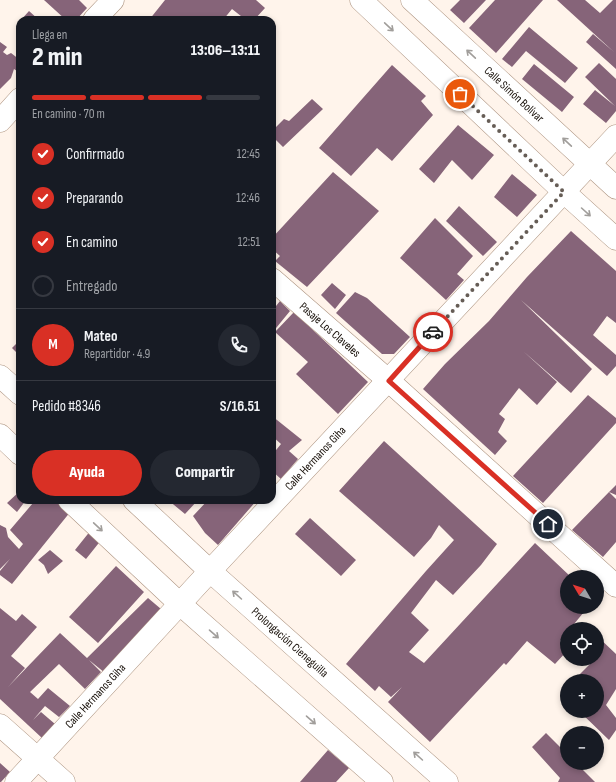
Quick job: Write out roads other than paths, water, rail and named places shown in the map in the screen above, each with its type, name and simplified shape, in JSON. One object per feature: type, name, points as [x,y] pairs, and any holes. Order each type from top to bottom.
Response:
[{"type":"street","points":[[98,16],[113,0]]},
{"type":"street","points":[[361,0],[564,192],[616,239]]},
{"type":"street","name":"Calle Simón Bolívar","points":[[412,0],[616,188]]},
{"type":"street","points":[[0,121],[16,104]]},
{"type":"street","name":"Calle Hermanos Giha","points":[[276,501],[616,136]]},
{"type":"street","name":"Pasaje Los Claveles","points":[[276,282],[389,381],[616,586]]},
{"type":"street","points":[[0,376],[16,390]]},
{"type":"street","points":[[0,435],[16,450]]},
{"type":"street","points":[[73,504],[180,604],[382,782]]},
{"type":"street","name":"Prolongación Cieneguilla","points":[[138,504],[210,571],[447,782]]},
{"type":"street","name":"Calle Hermanos Giha","points":[[16,782],[273,504]]},
{"type":"street","points":[[0,725],[64,782]]}]
